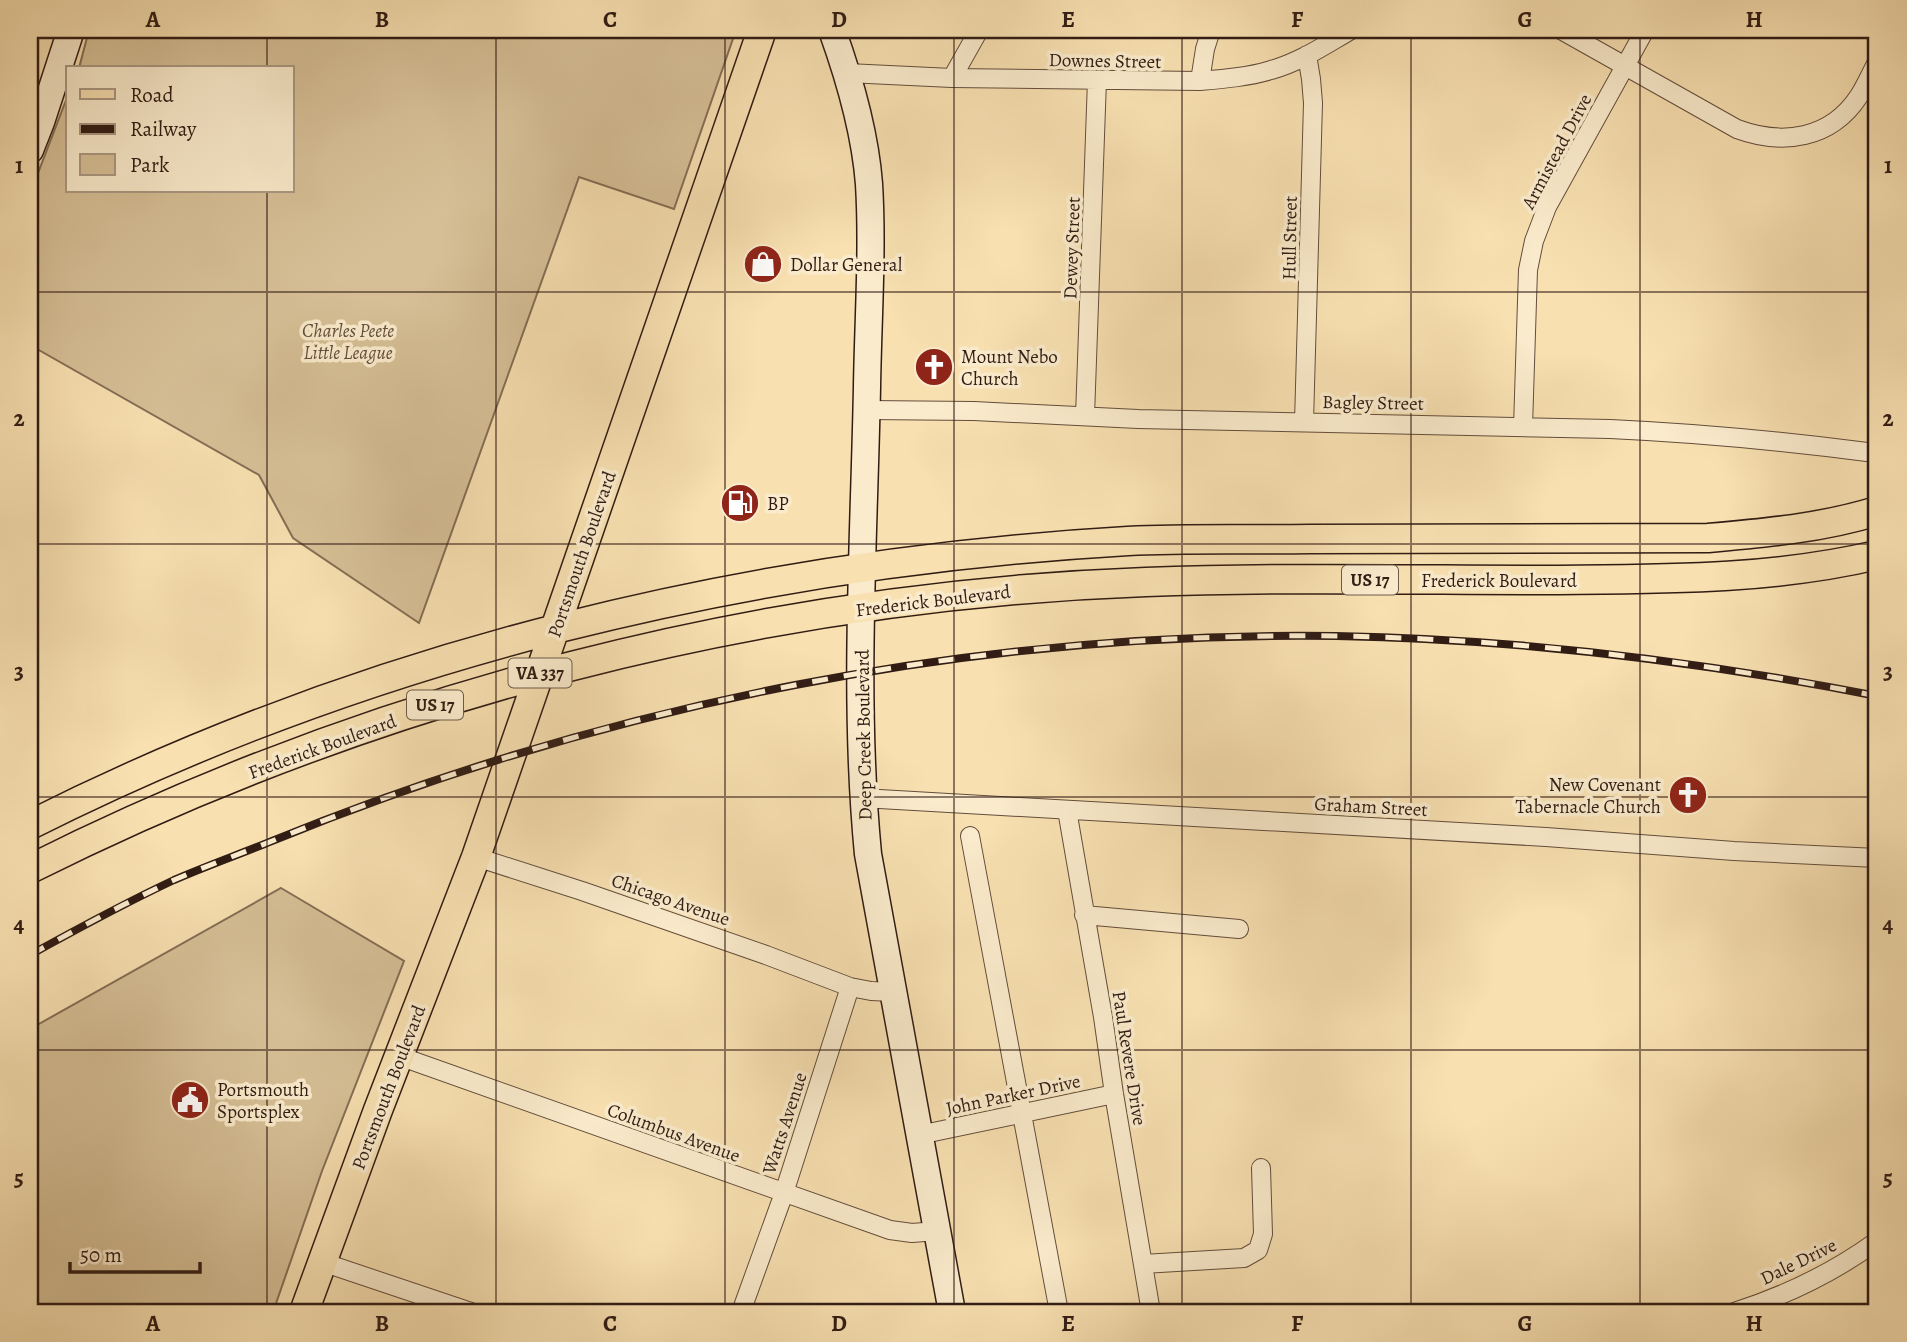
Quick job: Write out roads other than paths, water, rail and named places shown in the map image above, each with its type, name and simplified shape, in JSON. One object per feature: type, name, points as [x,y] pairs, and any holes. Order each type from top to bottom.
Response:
[{"type":"main road","name":"Portsmouth Boulevard","points":[[304,1312],[476,856],[762,30]]},
{"type":"main road","name":"US 17","points":[[30,825],[91,794],[173,758],[295,709],[477,649],[650,606],[786,579],[912,560],[1134,541],[1709,538],[1812,526],[1877,511]]},
{"type":"main road","name":"Frederick Boulevard","points":[[30,869],[92,838],[200,791],[306,749],[476,692],[662,643],[741,627],[999,591],[1144,582],[1725,577],[1784,572],[1877,555]]},
{"type":"street","points":[[30,150],[71,30]]},
{"type":"street","name":"Deep Creek Boulevard","points":[[832,30],[847,74],[862,134],[869,184],[870,251],[860,713],[862,798],[868,854],[952,1312]]},
{"type":"street","points":[[952,78],[978,30]]},
{"type":"street","points":[[1200,81],[1205,49],[1212,30]]},
{"type":"street","name":"Downes Street","points":[[847,74],[1200,81],[1273,70],[1307,55],[1351,30]]},
{"type":"street","points":[[1561,30],[1737,129],[1756,136],[1779,139],[1806,135],[1831,124],[1846,112],[1858,97],[1877,62]]},
{"type":"street","name":"Armistead Drive","points":[[1524,427],[1528,270],[1534,241],[1547,207],[1645,30]]},
{"type":"street","name":"Hull Street","points":[[1304,422],[1313,103],[1307,55]]},
{"type":"street","name":"Dewey Street","points":[[1085,416],[1097,80]]},
{"type":"street","name":"Bagley Street","points":[[867,410],[1684,432],[1877,452]]},
{"type":"street","name":"Graham Street","points":[[862,798],[1877,858]]},
{"type":"street","name":"Paul Revere Drive","points":[[1067,810],[1152,1312]]},
{"type":"street","points":[[970,836],[1059,1312]]},
{"type":"street","name":"Chicago Avenue","points":[[476,856],[609,900],[850,987]]},
{"type":"street","points":[[1084,915],[1239,929]]},
{"type":"street","points":[[850,987],[893,992]]},
{"type":"street","name":"Watts Avenue","points":[[741,1312],[784,1193],[850,987]]},
{"type":"street","name":"Columbus Avenue","points":[[399,1056],[890,1230],[912,1233],[937,1231]]},
{"type":"street","name":"John Parker Drive","points":[[919,1135],[1114,1094]]},
{"type":"street","points":[[1143,1264],[1244,1258],[1258,1250],[1263,1234],[1261,1168]]},
{"type":"street","name":"Dale Drive","points":[[1734,1312],[1806,1283],[1877,1241]]},
{"type":"street","points":[[322,1262],[471,1312]]},
{"type":"railway","points":[[30,955],[174,880],[399,793],[529,750],[661,715],[794,685],[928,663],[1064,647],[1200,638],[1404,638],[1540,647],[1676,662],[1877,696]]},
{"type":"place","name":"Dollar General","points":[[763,264]]},
{"type":"place","name":"Mount Nebo Church","points":[[934,367]]},
{"type":"place","name":"BP","points":[[740,503]]},
{"type":"place","name":"New Covenant Tabernacle Church","points":[[1688,795]]},
{"type":"place","name":"Portsmouth Sportsplex","points":[[190,1100]]},
{"type":"park label","name":"Charles Peete Little League","points":[[348,341]]}]
